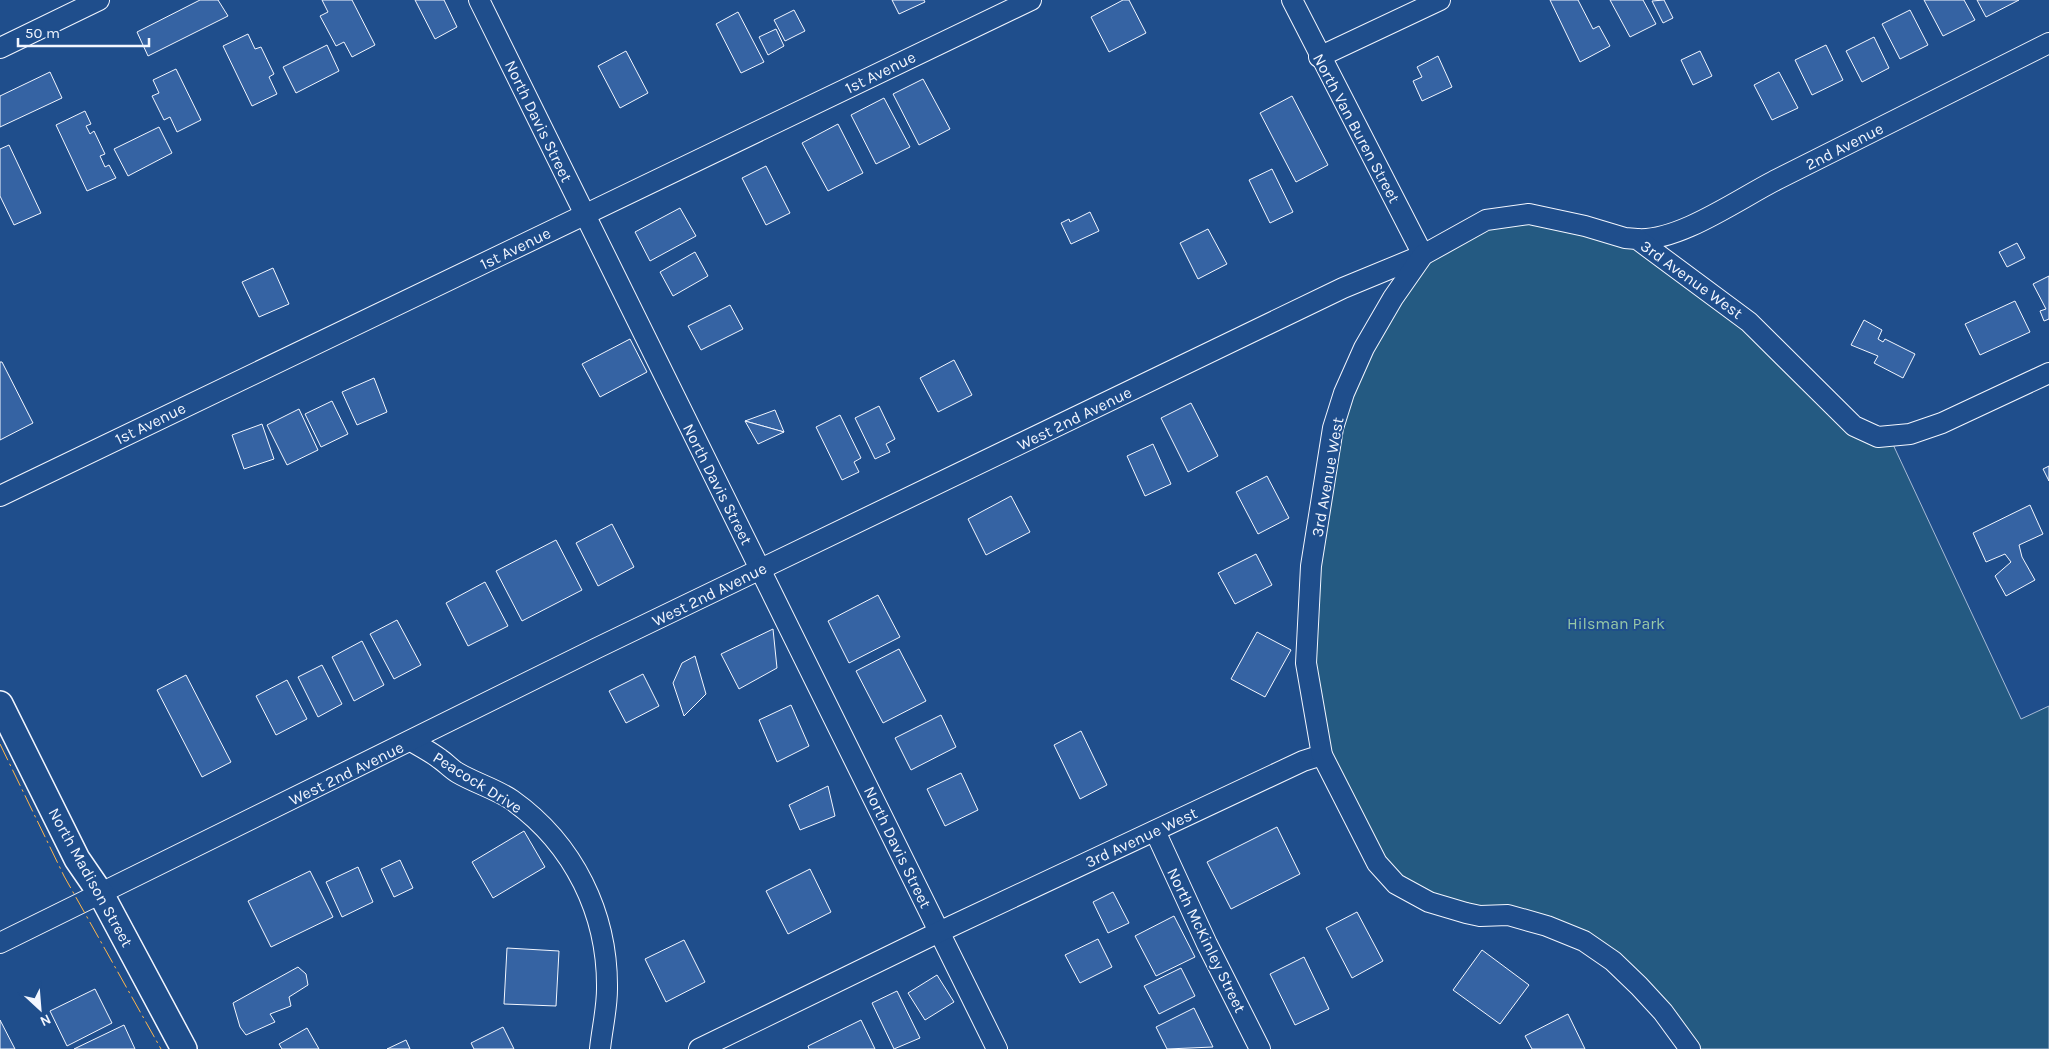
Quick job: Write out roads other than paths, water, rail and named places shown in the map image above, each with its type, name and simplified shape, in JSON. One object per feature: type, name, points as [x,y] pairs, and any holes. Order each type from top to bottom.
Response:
[{"type":"main road","name":"North Madison Street","points":[[0,704],[77,859],[101,894],[184,1049]]},
{"type":"street","points":[[0,48],[99,0]]},
{"type":"street","name":"North Davis Street","points":[[479,0],[997,1049]]},
{"type":"street","name":"1st Avenue","points":[[0,496],[1031,0]]},
{"type":"street","name":"North Van Buren Street","points":[[1292,0],[1423,255]]},
{"type":"street","points":[[1320,57],[1440,0]]},
{"type":"street","name":"2nd Avenue","points":[[1637,239],[1662,236],[1688,227],[1764,186],[2049,43]]},
{"type":"street","name":"3rd Avenue West","points":[[699,1049],[939,932],[1303,761],[1322,755],[1306,663],[1307,614],[1319,508],[1333,428],[1344,393],[1364,348],[1423,255],[1486,220],[1529,214],[1585,226],[1625,238],[1637,239],[1749,322],[1854,426],[1878,437],[1910,434],[1942,422],[2049,373]]},
{"type":"street","name":"West 2nd Avenue","points":[[0,943],[761,569],[1343,288],[1423,255]]},
{"type":"street","name":"Peacock Drive","points":[[411,741],[440,758],[456,772],[511,800],[537,821],[556,842],[582,880],[595,908],[603,935],[607,991],[600,1049]]},
{"type":"street","points":[[1322,755],[1376,863],[1404,891],[1447,907],[1480,916],[1508,915],[1547,926],[1584,941],[1613,961],[1639,986],[1663,1012],[1689,1049]]},
{"type":"street","name":"North McKinley Street","points":[[1156,830],[1206,944],[1260,1049]]},
{"type":"park label","name":"Hilsman Park","points":[[1616,623]]}]
